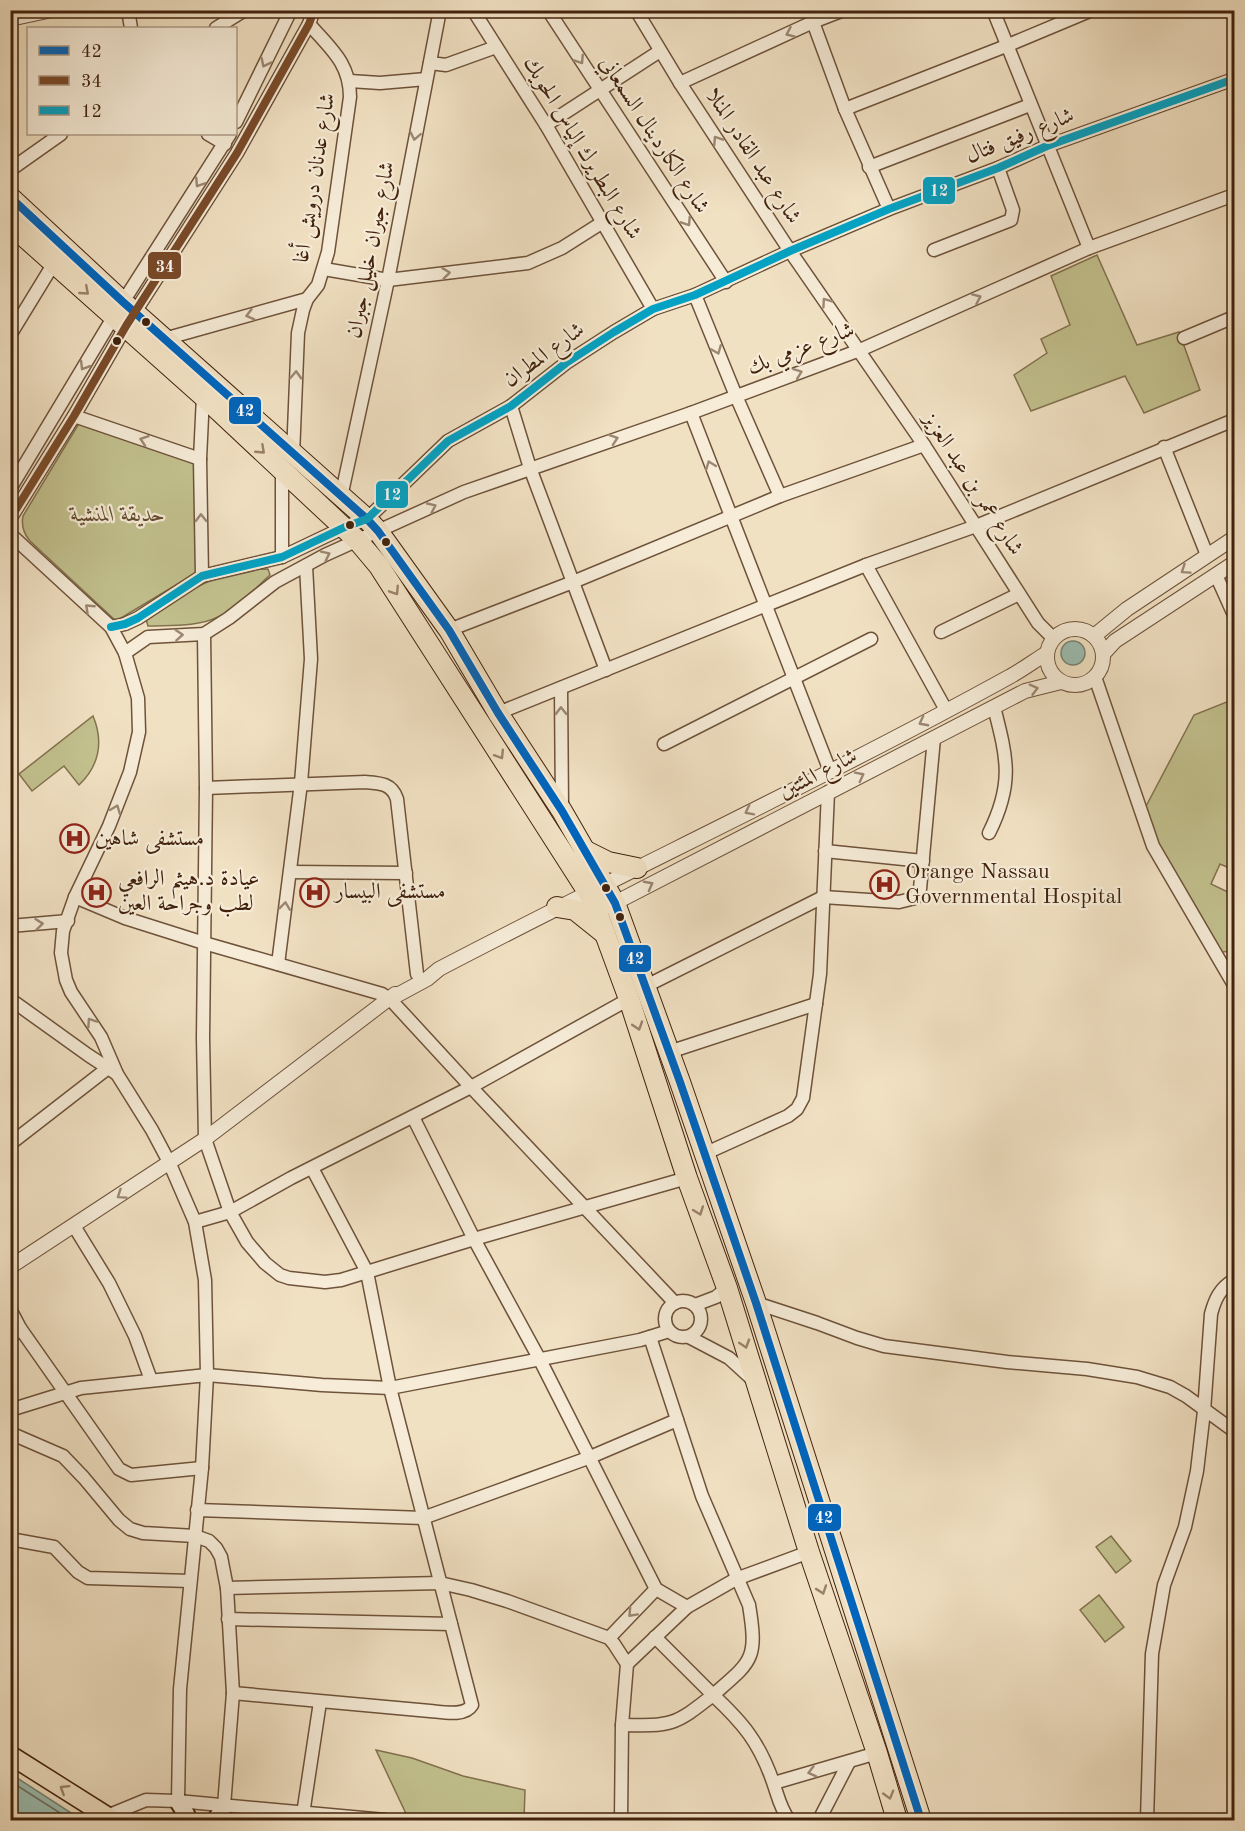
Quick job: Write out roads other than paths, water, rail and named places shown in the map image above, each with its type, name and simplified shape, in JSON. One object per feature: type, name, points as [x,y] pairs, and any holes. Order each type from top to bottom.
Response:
[{"type":"highway","points":[[10,197],[203,396],[287,462],[341,497],[373,525],[449,630],[498,713],[562,811],[584,849],[596,888]]},
{"type":"highway","points":[[10,224],[54,263],[124,314],[164,339],[287,462],[351,534],[385,575],[596,888],[646,986],[669,1052],[756,1303],[921,1821]]},
{"type":"highway","points":[[584,849],[608,862],[637,868]]},
{"type":"highway","points":[[557,907],[575,910],[606,934]]},
{"type":"highway","points":[[606,907],[606,934],[630,999],[687,1178],[759,1385],[809,1552],[897,1821]]},
{"type":"highway","points":[[878,1758],[902,1757]]},
{"type":"main road","points":[[10,1755],[110,1818]]},
{"type":"main road","points":[[178,1801],[188,1821]]},
{"type":"street","points":[[10,19],[52,10]]},
{"type":"street","points":[[128,10],[131,27]]},
{"type":"street","points":[[218,27],[245,10]]},
{"type":"street","points":[[237,120],[291,10]]},
{"type":"street","points":[[28,492],[12,485],[124,314],[237,153],[309,24],[314,10]]},
{"type":"street","name":"شارع جبران خليل جبران","points":[[341,497],[388,280],[440,10]]},
{"type":"street","name":"شارع البطريرك إلياس الحويك","points":[[472,10],[546,125],[653,309]]},
{"type":"street","name":"شارع الكاردينال السمعاني","points":[[548,10],[726,282]]},
{"type":"street","name":"شارع عبد القادر المنلا","points":[[636,10],[680,83],[790,251],[860,350]]},
{"type":"street","points":[[680,83],[844,10]]},
{"type":"street","points":[[993,10],[1089,248]]},
{"type":"street","points":[[845,109],[1092,10]]},
{"type":"street","points":[[813,22],[845,109],[889,209]]},
{"type":"street","name":"شارع عدنان درويش أغا","points":[[282,557],[287,462],[300,322],[307,299],[318,285],[324,269],[349,117],[350,81],[340,59],[309,24]]},
{"type":"street","points":[[430,63],[446,64],[496,47]]},
{"type":"street","points":[[546,125],[660,51]]},
{"type":"street","points":[[350,81],[380,83],[426,79]]},
{"type":"street","name":"شارع رفيق فتال","points":[[790,251],[889,209],[998,168],[1047,146],[1234,79]]},
{"type":"street","points":[[869,167],[1030,105]]},
{"type":"street","points":[[10,170],[60,135]]},
{"type":"street","points":[[10,519],[74,416],[124,314],[227,139],[212,135]]},
{"type":"street","points":[[934,250],[1011,220],[1013,210],[998,168]]},
{"type":"street","name":"شارع عزمي بك","points":[[373,525],[691,413],[860,350],[1089,248],[1234,195]]},
{"type":"street","points":[[324,269],[388,280],[528,263],[562,248],[603,222]]},
{"type":"street","name":"شارع المطران","points":[[351,534],[373,525],[448,441],[511,406],[576,357],[653,309],[726,282],[790,251]]},
{"type":"street","points":[[10,335],[54,263]]},
{"type":"street","points":[[695,295],[780,496]]},
{"type":"street","points":[[164,339],[307,299]]},
{"type":"street","points":[[1184,338],[1234,317]]},
{"type":"street","name":"شارع عمر بن عبد العزيز","points":[[860,350],[1019,594],[1038,622],[1053,638]]},
{"type":"street","points":[[202,576],[200,459],[203,396]]},
{"type":"street","points":[[511,406],[530,468],[606,670]]},
{"type":"street","points":[[691,413],[764,606],[830,771]]},
{"type":"street","points":[[74,416],[200,459]]},
{"type":"street","points":[[498,713],[866,565],[976,526],[1234,420]]},
{"type":"street","points":[[449,630],[573,582],[780,496],[924,445]]},
{"type":"street","points":[[1164,447],[1207,555]]},
{"type":"street","points":[[111,627],[138,618],[202,576],[266,562],[373,525]]},
{"type":"street","points":[[10,534],[111,627],[125,653],[138,698],[139,732],[130,771],[109,826],[75,897],[61,941],[60,953],[71,992],[101,1037],[113,1071],[152,1130],[169,1162],[195,1222],[206,1289],[207,1375],[201,1468],[180,1689],[178,1801]]},
{"type":"street","points":[[125,653],[148,637],[204,634],[229,618],[275,582],[306,566],[351,534]]},
{"type":"street","points":[[1094,636],[1127,609],[1234,538]]},
{"type":"street","points":[[266,562],[275,582]]},
{"type":"street","points":[[1103,654],[1115,642],[1234,563]]},
{"type":"street","points":[[866,565],[946,710]]},
{"type":"street","points":[[278,964],[301,783],[311,659],[306,566]]},
{"type":"street","points":[[1216,575],[1234,615]]},
{"type":"street","points":[[941,632],[1019,594]]},
{"type":"street","points":[[138,618],[148,637]]},
{"type":"street","points":[[1069,629],[1087,631],[1094,636],[1099,641],[1103,654],[1100,670],[1095,677],[1079,685],[1061,682],[1048,666],[1047,653],[1053,638],[1069,629]]},
{"type":"street","points":[[204,634],[205,1139],[230,1212],[247,1242],[265,1263],[280,1275],[289,1278],[325,1282],[341,1280],[687,1178]]},
{"type":"street","points":[[664,744],[871,639]]},
{"type":"street","name":"شارع المئتين","points":[[439,969],[557,907],[830,771],[1011,676],[1047,653]]},
{"type":"street","points":[[1095,677],[1153,846],[1234,985]]},
{"type":"street","name":"شارع المئتين","points":[[606,907],[1024,691],[1061,682]]},
{"type":"street","points":[[561,688],[562,811]]},
{"type":"street","points":[[989,833],[1003,798],[1006,765],[1006,753],[994,707]]},
{"type":"street","points":[[646,986],[823,897],[899,902],[915,898],[921,888],[934,738]]},
{"type":"street","points":[[206,788],[365,782],[382,783],[390,787],[397,799],[417,974]]},
{"type":"street","points":[[704,1154],[776,1123],[797,1109],[803,1098],[820,974],[828,792]]},
{"type":"street","points":[[825,851],[923,861]]},
{"type":"street","points":[[290,872],[406,873]]},
{"type":"street","points":[[75,897],[126,918],[382,994],[390,999],[675,1303]]},
{"type":"street","points":[[10,927],[68,921]]},
{"type":"street","points":[[390,999],[427,979],[439,969]]},
{"type":"street","points":[[12,1263],[74,1226],[205,1139],[390,999],[417,974],[439,969]]},
{"type":"street","points":[[10,999],[113,1071]]},
{"type":"street","points":[[195,1222],[230,1212],[471,1088],[630,999]]},
{"type":"street","points":[[669,1052],[816,1004]]},
{"type":"street","points":[[10,1144],[113,1071]]},
{"type":"street","points":[[412,1117],[474,1239],[540,1360],[656,1589],[687,1607]]},
{"type":"street","points":[[233,1693],[430,1711],[469,1710],[473,1702],[390,1388],[367,1272],[312,1168]]},
{"type":"street","points":[[74,1226],[109,1283],[135,1336],[151,1380]]},
{"type":"street","points":[[1147,1821],[1152,1654],[1164,1585],[1185,1527],[1194,1487],[1204,1411],[1211,1314],[1220,1292],[1234,1280]]},
{"type":"street","points":[[695,1305],[716,1297],[727,1288]]},
{"type":"street","points":[[689,1337],[698,1330],[702,1320],[699,1310],[695,1305],[686,1301],[675,1303],[670,1306],[665,1315],[669,1331],[678,1337],[689,1337],[729,1358],[759,1385]]},
{"type":"street","points":[[756,1303],[884,1346],[1007,1362],[1087,1369],[1137,1377],[1170,1387],[1234,1431]]},
{"type":"street","points":[[10,1309],[20,1328],[115,1464],[124,1473],[139,1474],[201,1468]]},
{"type":"street","points":[[10,1338],[20,1328]]},
{"type":"street","points":[[10,1410],[81,1388],[207,1375],[322,1385],[390,1388],[540,1360],[669,1331]]},
{"type":"street","points":[[622,1725],[663,1726],[684,1718],[743,1669],[749,1662],[753,1648],[749,1605],[702,1496],[650,1337]]},
{"type":"street","points":[[197,1510],[423,1518],[588,1458],[677,1420]]},
{"type":"street","points":[[10,1433],[63,1456],[119,1520],[130,1529],[143,1533],[195,1536],[209,1541],[221,1557],[226,1588],[233,1693],[220,1814]]},
{"type":"street","points":[[10,1539],[54,1547],[78,1572],[88,1578],[190,1581]]},
{"type":"street","points":[[627,1664],[687,1607],[736,1579],[809,1552]]},
{"type":"street","points":[[226,1588],[440,1583],[471,1590],[609,1638],[627,1664],[622,1725],[621,1821]]},
{"type":"street","points":[[609,1638],[656,1589]]},
{"type":"street","points":[[228,1619],[451,1624]]},
{"type":"street","points":[[655,1637],[735,1715],[752,1736],[774,1782],[780,1807],[789,1821]]},
{"type":"street","points":[[303,1814],[320,1702]]},
{"type":"street","points":[[774,1782],[849,1762],[878,1758]]},
{"type":"street","points":[[819,1821],[849,1762]]},
{"type":"street","points":[[110,1818],[146,1800],[178,1801],[220,1814],[303,1814],[386,1821]]},
{"type":"water","points":[[1073,641],[1078,642],[1084,648],[1084,658],[1078,664],[1073,665],[1068,664],[1062,658],[1061,653],[1062,648],[1068,642]]},
{"type":"water","points":[[11,1774],[82,1820],[15,1820],[11,1817]]},
{"type":"place","name":"مستشفى شاهين","points":[[74,839]]},
{"type":"place","name":"Orange Nassau Governmental Hospital","points":[[884,885]]},
{"type":"place","name":"عيادة د.هيثم الرافعي لطب وجراحة العين","points":[[97,892]]},
{"type":"place","name":"مستشفی البيسار","points":[[314,892]]},
{"type":"park label","name":"حديقة المنشية","points":[[118,515]]}]
